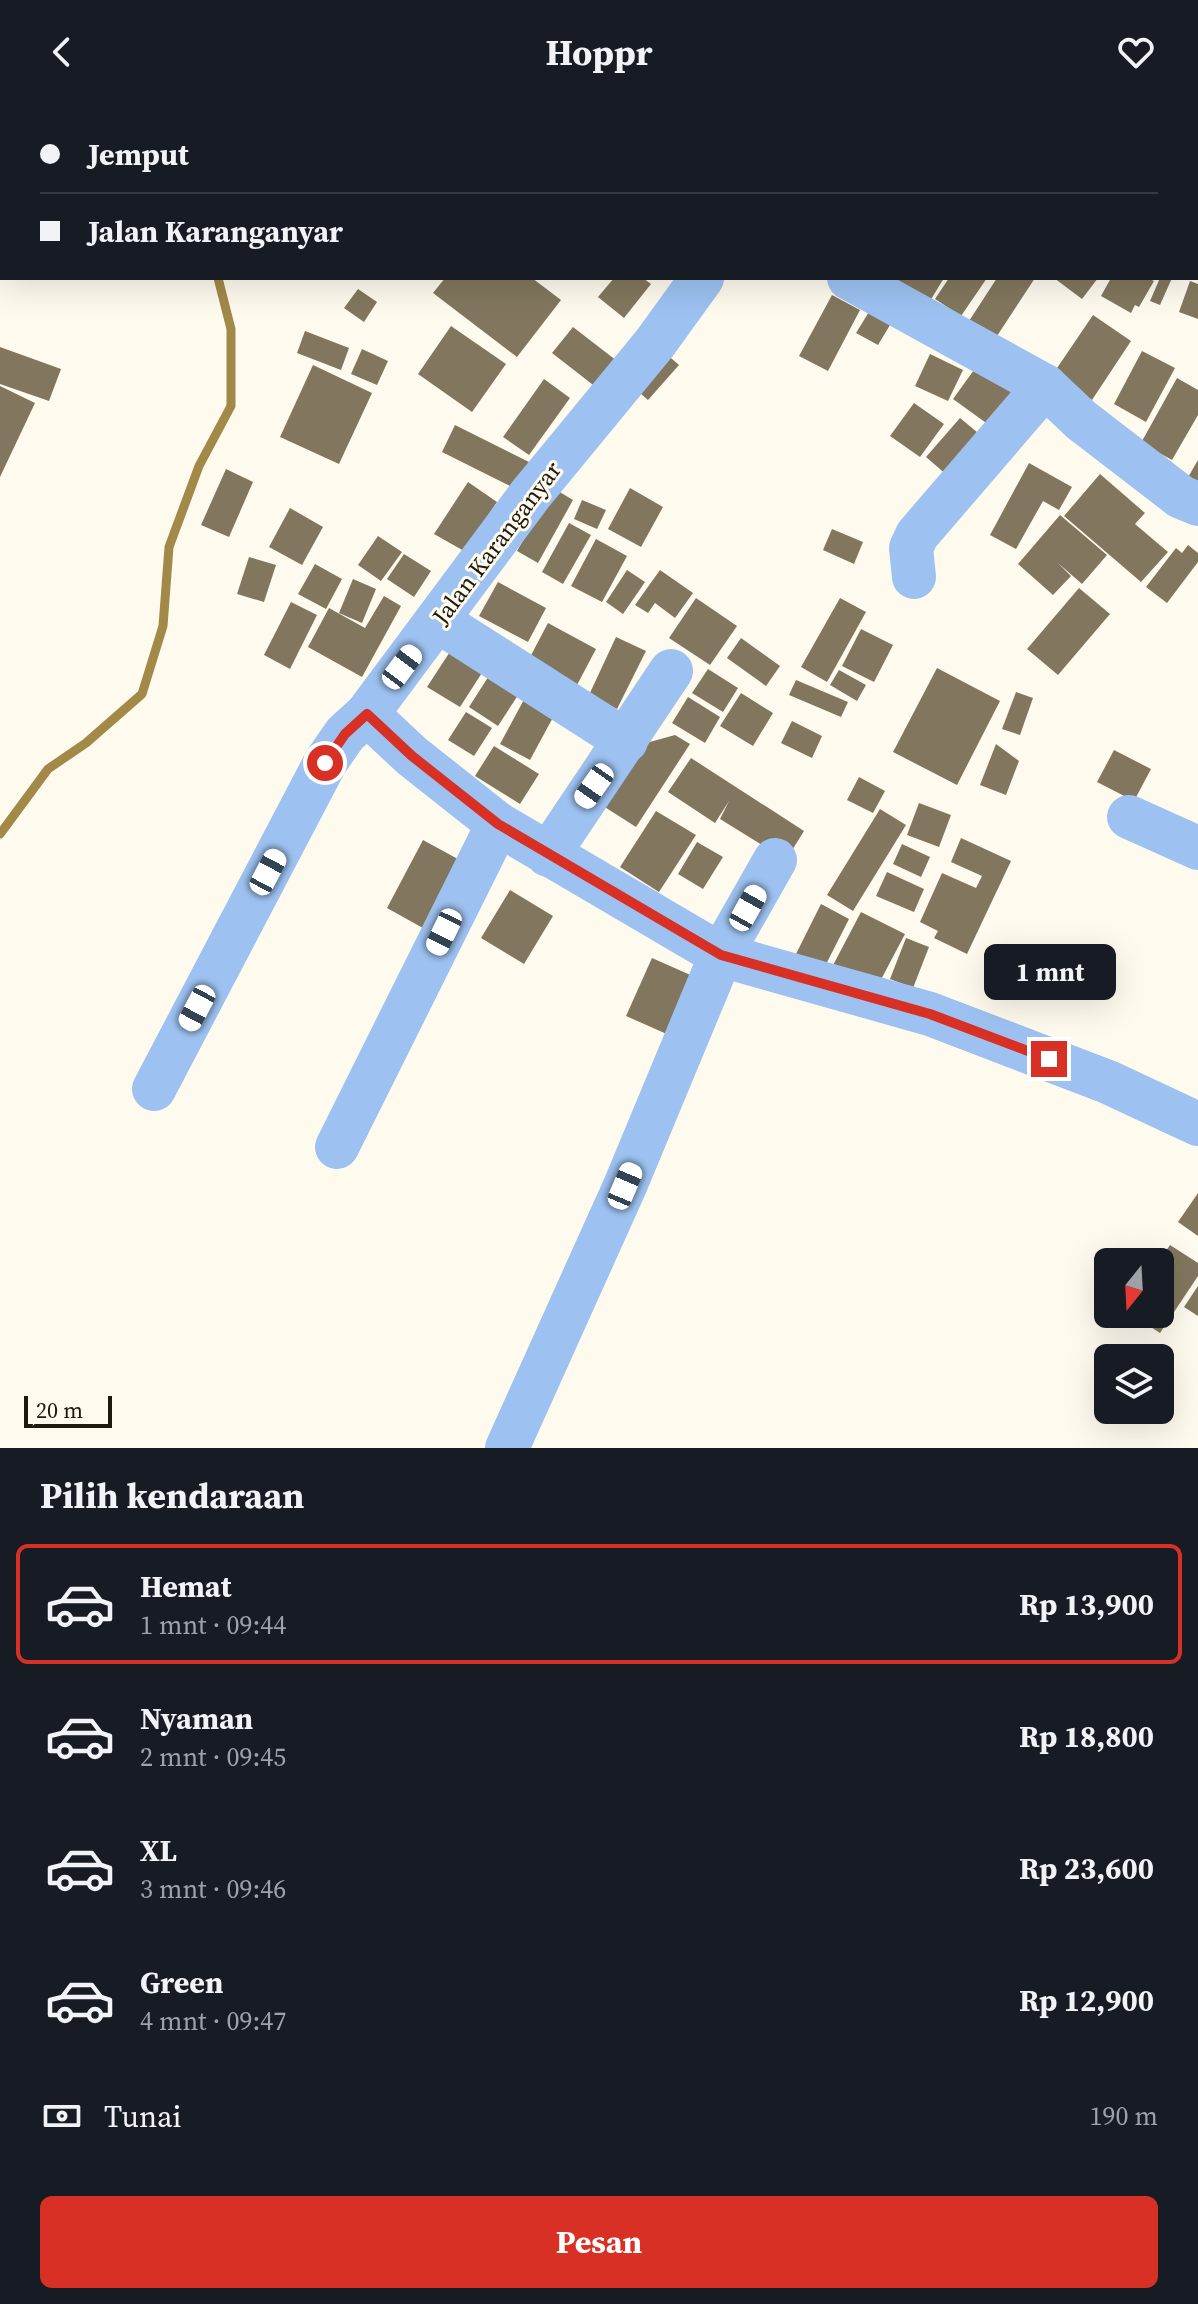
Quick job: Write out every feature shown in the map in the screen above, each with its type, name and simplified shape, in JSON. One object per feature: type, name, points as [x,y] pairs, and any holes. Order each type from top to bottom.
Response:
[{"type":"street","name":"Jalan Karanganyar","points":[[154,1089],[325,763],[345,734],[367,714],[530,495],[655,343],[701,280]]},
{"type":"street","points":[[853,280],[1045,386],[1081,420],[1181,497],[1198,504]]},
{"type":"street","points":[[914,577],[911,548],[917,535],[1045,386]]},
{"type":"street","points":[[438,621],[626,741]]},
{"type":"street","points":[[548,855],[671,671]]},
{"type":"street","points":[[367,714],[412,756],[498,824],[721,955],[930,1014],[1108,1082],[1198,1124]]},
{"type":"street","points":[[1129,817],[1198,848]]},
{"type":"street","points":[[337,1147],[498,824]]},
{"type":"street","points":[[507,1448],[625,1186],[721,955],[775,860]]},
{"type":"building","points":[[443,280],[535,280],[561,300],[517,357],[433,293]]},
{"type":"building","points":[[612,280],[646,280],[651,284],[624,318],[598,297]]},
{"type":"building","points":[[897,280],[943,280],[930,301]]},
{"type":"building","points":[[948,280],[986,280],[961,316],[935,299]]},
{"type":"building","points":[[996,280],[1034,280],[995,339],[969,321]]},
{"type":"building","points":[[1057,280],[1096,280],[1082,299]]},
{"type":"building","points":[[1110,280],[1154,281],[1139,307],[1135,305],[1131,313],[1101,296]]},
{"type":"building","points":[[1159,280],[1171,280],[1160,305],[1150,301]]},
{"type":"building","points":[[1190,281],[1198,284],[1198,319],[1179,312]]},
{"type":"building","points":[[358,289],[377,302],[364,322],[344,308]]},
{"type":"building","points":[[832,295],[860,310],[828,371],[799,356]]},
{"type":"building","points":[[872,307],[893,320],[878,345],[856,333]]},
{"type":"building","points":[[1093,315],[1131,341],[1092,400],[1053,374]]},
{"type":"building","points":[[451,326],[506,364],[472,412],[418,374]]},
{"type":"building","points":[[573,327],[617,361],[597,388],[552,353]]},
{"type":"building","points":[[305,331],[349,348],[341,370],[297,353]]},
{"type":"building","points":[[0,347],[61,369],[49,401],[0,384]]},
{"type":"building","points":[[362,349],[388,361],[377,385],[351,374]]},
{"type":"building","points":[[1142,351],[1175,368],[1146,422],[1114,404]]},
{"type":"building","points":[[664,352],[679,365],[648,400],[633,387]]},
{"type":"building","points":[[930,354],[963,370],[948,401],[915,386]]},
{"type":"building","points":[[979,363],[1026,397],[1000,433],[953,399]]},
{"type":"building","points":[[313,365],[372,393],[339,464],[280,437]]},
{"type":"building","points":[[1177,378],[1198,390],[1198,415],[1172,460],[1141,443]]},
{"type":"building","points":[[544,379],[570,398],[529,455],[503,437]]},
{"type":"building","points":[[0,386],[35,403],[0,477]]},
{"type":"building","points":[[914,403],[944,424],[920,457],[890,436]]},
{"type":"building","points":[[960,418],[989,442],[955,482],[926,457]]},
{"type":"building","points":[[455,425],[533,464],[520,491],[442,452]]},
{"type":"building","points":[[1198,460],[1198,485],[1187,479]]},
{"type":"building","points":[[1029,463],[1072,487],[1059,510],[1043,501],[1016,549],[990,535]]},
{"type":"building","points":[[226,469],[253,482],[229,537],[201,525]]},
{"type":"building","points":[[1100,474],[1145,513],[1135,524],[1168,552],[1141,582],[1064,516]]},
{"type":"building","points":[[468,482],[497,502],[464,551],[434,534]]},
{"type":"building","points":[[553,488],[573,500],[538,563],[517,551]]},
{"type":"building","points":[[630,488],[663,507],[641,547],[608,529]]},
{"type":"building","points":[[582,500],[606,510],[597,529],[574,519]]},
{"type":"building","points":[[290,508],[323,527],[302,565],[269,547]]},
{"type":"building","points":[[1060,515],[1107,555],[1082,584],[1058,563],[1071,576],[1053,595],[1018,564]]},
{"type":"building","points":[[569,523],[591,535],[563,584],[542,572]]},
{"type":"building","points":[[832,529],[863,542],[854,564],[823,550]]},
{"type":"building","points":[[378,536],[402,552],[381,581],[358,565]]},
{"type":"building","points":[[596,539],[627,556],[602,602],[571,586]]},
{"type":"building","points":[[1188,545],[1198,553],[1198,562],[1167,603],[1146,587],[1176,548],[1182,553]]},
{"type":"building","points":[[404,554],[431,571],[414,597],[387,579]]},
{"type":"building","points":[[249,557],[276,565],[264,602],[237,594]]},
{"type":"building","points":[[315,564],[342,579],[326,609],[298,594]]},
{"type":"building","points":[[627,570],[645,582],[623,614],[606,602]]},
{"type":"building","points":[[660,570],[693,593],[675,618],[655,603],[648,613],[635,605]]},
{"type":"building","points":[[353,579],[376,589],[362,623],[339,613]]},
{"type":"building","points":[[498,582],[546,608],[528,642],[479,616]]},
{"type":"building","points":[[1079,588],[1110,614],[1058,675],[1027,649]]},
{"type":"building","points":[[384,596],[401,606],[362,677],[308,647],[329,608],[365,628]]},
{"type":"building","points":[[696,598],[737,626],[710,665],[669,638]]},
{"type":"building","points":[[840,598],[866,612],[827,682],[801,667]]},
{"type":"building","points":[[291,602],[317,615],[290,669],[264,655]]},
{"type":"building","points":[[548,623],[596,649],[577,685],[529,659]]},
{"type":"building","points":[[861,629],[893,645],[874,682],[842,666]]},
{"type":"building","points":[[616,637],[646,651],[617,709],[589,695]]},
{"type":"building","points":[[741,638],[780,666],[766,686],[727,658]]},
{"type":"building","points":[[455,644],[487,665],[460,707],[427,687]]},
{"type":"building","points":[[937,668],[1000,701],[957,785],[893,752]]},
{"type":"building","points":[[708,669],[738,688],[723,712],[692,693]]},
{"type":"building","points":[[839,670],[866,685],[857,701],[830,685]]},
{"type":"building","points":[[492,671],[522,689],[498,726],[469,707]]},
{"type":"building","points":[[796,680],[848,702],[841,717],[789,695]]},
{"type":"building","points":[[1016,692],[1033,698],[1020,735],[1002,729]]},
{"type":"building","points":[[741,693],[773,713],[753,746],[720,726]]},
{"type":"building","points":[[527,694],[557,710],[530,760],[500,744]]},
{"type":"building","points":[[688,697],[720,717],[705,743],[672,723]]},
{"type":"building","points":[[466,712],[492,728],[474,756],[448,740]]},
{"type":"building","points":[[792,721],[822,736],[812,758],[781,743]]},
{"type":"building","points":[[675,735],[690,744],[636,827],[600,804],[639,745]]},
{"type":"building","points":[[996,744],[1019,761],[1006,795],[980,785]]},
{"type":"building","points":[[494,746],[539,774],[520,804],[475,776]]},
{"type":"building","points":[[1114,750],[1151,769],[1134,801],[1097,782]]},
{"type":"building","points":[[691,758],[804,831],[786,860],[720,819],[729,801],[715,823],[668,792]]},
{"type":"building","points":[[859,777],[885,791],[873,813],[847,800]]},
{"type":"building","points":[[919,803],[951,815],[939,847],[907,835]]},
{"type":"building","points":[[880,809],[906,825],[853,911],[827,895]]},
{"type":"building","points":[[656,811],[696,835],[659,892],[620,867]]},
{"type":"building","points":[[961,838],[1011,861],[967,954],[934,938],[938,931],[920,922],[942,873],[976,888],[982,876],[951,862]]},
{"type":"building","points":[[423,840],[467,864],[430,932],[387,908]]},
{"type":"building","points":[[697,842],[723,857],[703,889],[678,874]]},
{"type":"building","points":[[902,844],[930,857],[921,877],[893,864]]},
{"type":"building","points":[[887,872],[924,889],[914,912],[876,896]]},
{"type":"building","points":[[510,890],[553,916],[524,964],[481,938]]},
{"type":"building","points":[[821,904],[849,919],[818,980],[790,966]]},
{"type":"building","points":[[861,912],[905,934],[875,991],[831,969]]},
{"type":"building","points":[[906,938],[929,947],[913,988],[890,979]]},
{"type":"building","points":[[652,958],[704,981],[678,1039],[626,1016]]},
{"type":"building","points":[[1198,1193],[1198,1236],[1178,1222]]},
{"type":"building","points":[[1170,1245],[1198,1263],[1198,1276],[1174,1312],[1174,1248],[1168,1248]]},
{"type":"building","points":[[1198,1286],[1198,1316],[1184,1307]]},
{"type":"waterway","points":[[0,834],[48,769],[86,743],[142,694],[163,626],[169,547],[199,466],[231,406],[231,329],[219,280]]},
{"type":"route","points":[[325,763],[345,734],[367,714],[412,756],[498,824],[721,955],[930,1014],[1049,1059]]}]
